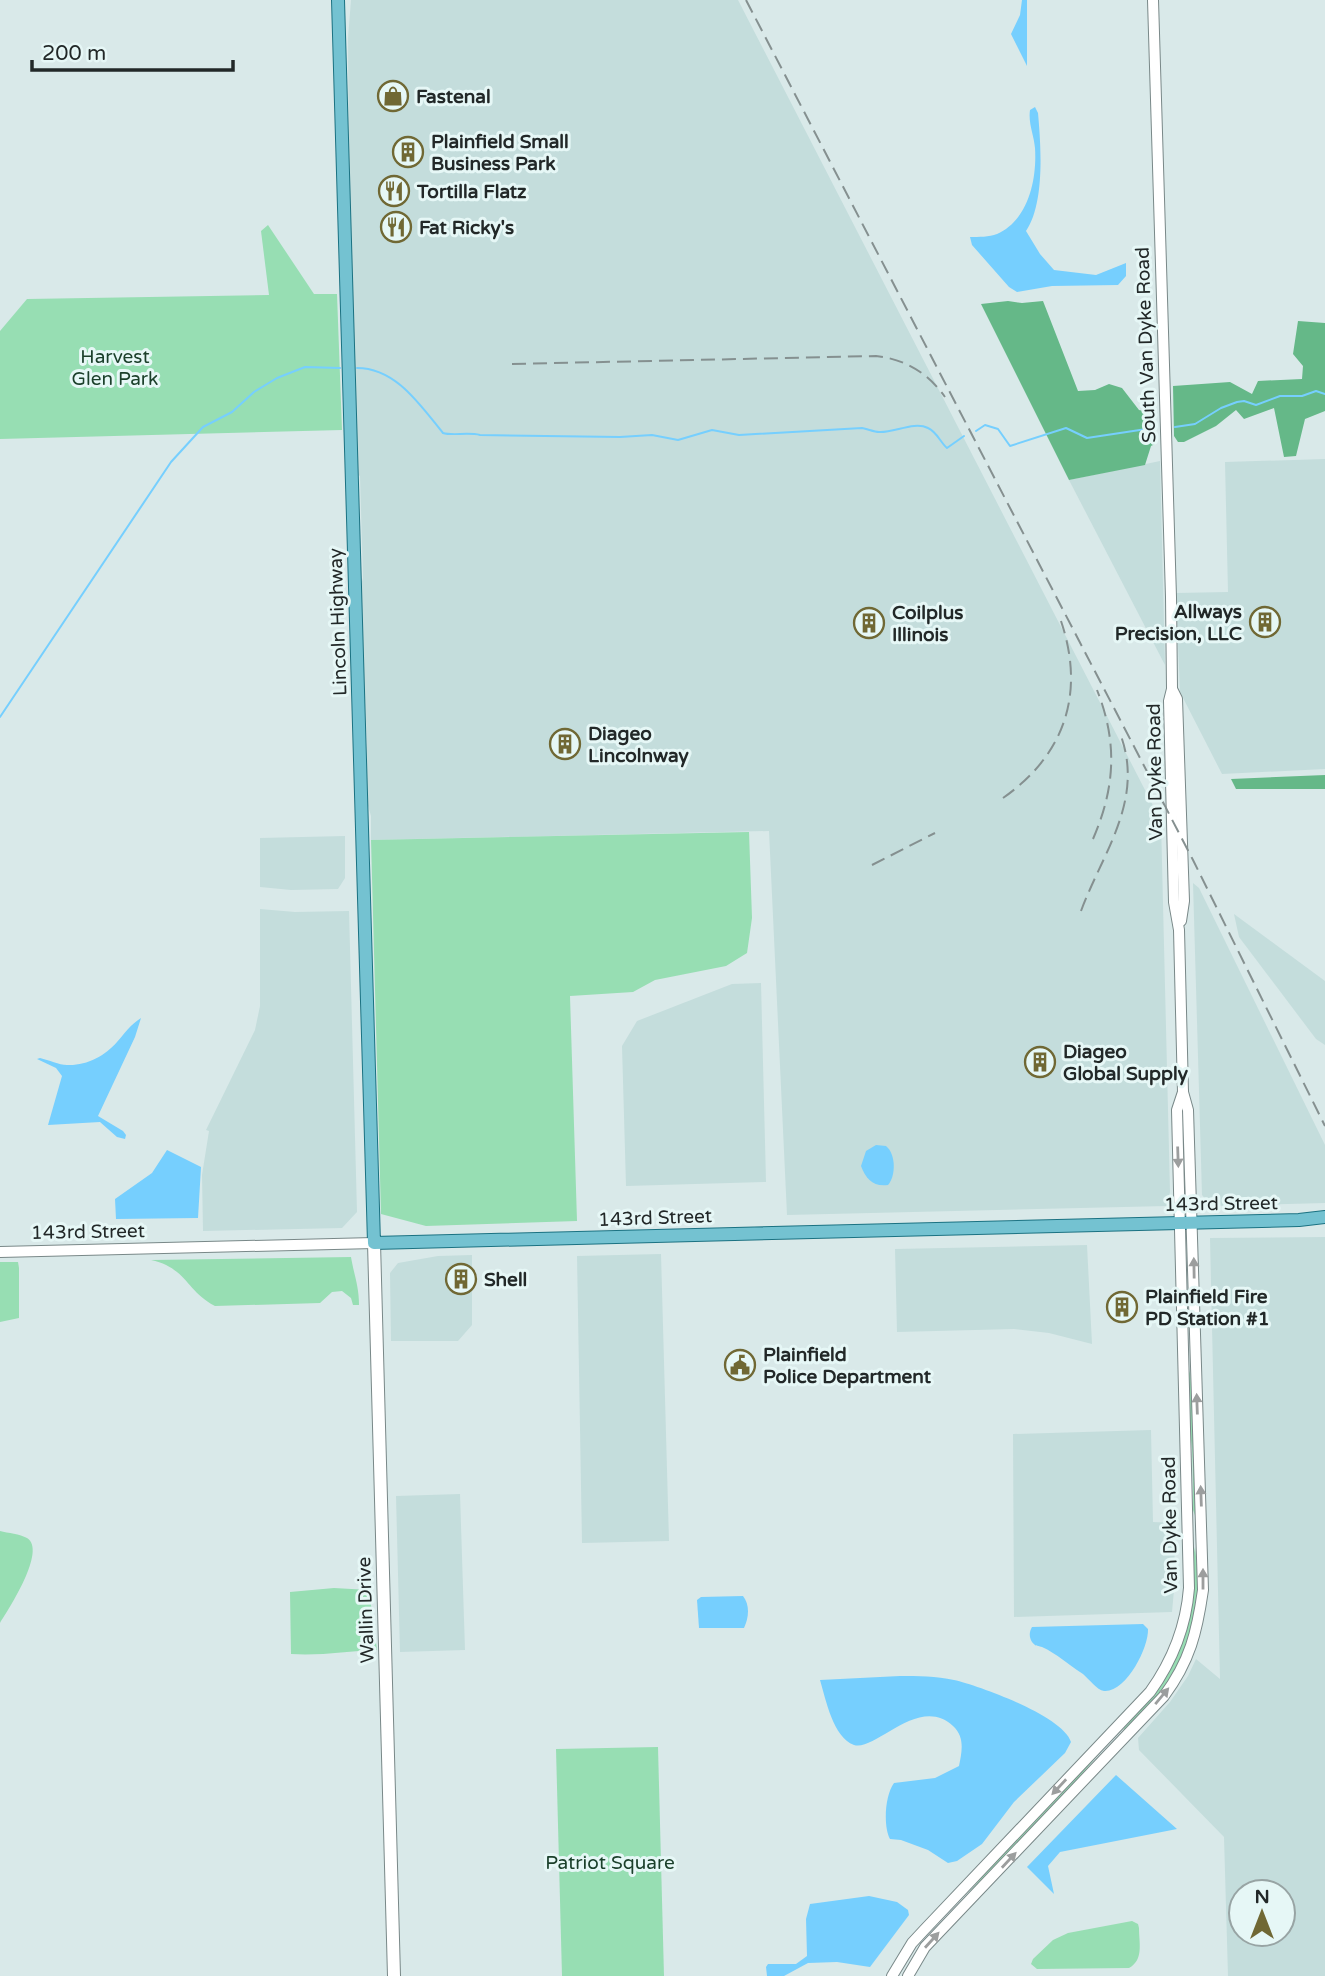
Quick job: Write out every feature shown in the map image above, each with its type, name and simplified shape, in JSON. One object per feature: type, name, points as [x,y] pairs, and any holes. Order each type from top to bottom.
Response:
[{"type":"main road","name":"Lincoln Highway","points":[[338,0],[374,1243]]},
{"type":"main road","name":"143rd Street","points":[[374,1243],[1310,1220],[1325,1217]]},
{"type":"main road","name":"143rd Street","points":[[1310,1220],[1325,1224]]},
{"type":"main road","name":"Wallin Drive","points":[[374,1243],[394,1976]]},
{"type":"street","name":"South Van Dyke Road","points":[[1153,0],[1172,689]]},
{"type":"street","name":"Van Dyke Road","points":[[908,1976],[925,1947],[1164,1696],[1178,1675],[1193,1643],[1203,1590],[1203,1551],[1193,1223],[1188,1110],[1183,1092],[1179,930],[1174,902],[1171,819],[1169,701],[1172,689]]},
{"type":"street","name":"Van Dyke Road","points":[[892,1976],[912,1943],[1150,1692],[1165,1670],[1181,1635],[1188,1603],[1189,1576],[1177,1110],[1183,1092]]},
{"type":"street","name":"143rd Street","points":[[0,1252],[374,1243]]},
{"type":"shaded area","points":[[351,0],[738,0],[1161,821],[1170,1192],[1167,1206],[787,1215],[769,831],[371,840],[371,816],[367,802],[360,588],[363,578],[360,476],[356,474],[349,218],[348,38]]},
{"type":"shaded area","points":[[1325,459],[1325,769],[1222,774],[1180,692],[1176,593],[1228,592],[1225,462]]},
{"type":"shaded area","points":[[1160,461],[1165,665],[1069,480]]},
{"type":"shaded area","points":[[345,836],[345,878],[338,889],[291,890],[260,887],[260,838]]},
{"type":"shaded area","points":[[1193,883],[1199,888],[1325,1145],[1325,1203],[1211,1206],[1202,1195]]},
{"type":"shaded area","points":[[260,909],[295,912],[349,911],[357,1212],[342,1228],[203,1231],[202,1175],[209,1131],[206,1130],[255,1030],[260,1006]]},
{"type":"shaded area","points":[[1234,914],[1325,981],[1325,1045],[1316,1039],[1239,937]]},
{"type":"shaded area","points":[[761,983],[766,1182],[626,1186],[622,1046],[637,1021],[732,984]]},
{"type":"shaded area","points":[[1325,1237],[1325,1976],[1228,1976],[1227,1948],[1297,1948],[1297,1878],[1227,1878],[1227,1941],[1224,1837],[1139,1750],[1138,1738],[1170,1702],[1196,1659],[1220,1679],[1210,1238]]},
{"type":"shaded area","points":[[1087,1245],[1092,1344],[1049,1333],[1014,1329],[897,1332],[895,1249]]},
{"type":"shaded area","points":[[661,1254],[669,1541],[582,1543],[577,1256]]},
{"type":"shaded area","points":[[472,1255],[472,1325],[458,1341],[391,1341],[390,1273],[398,1263],[438,1256]]},
{"type":"shaded area","points":[[1151,1430],[1153,1522],[1174,1523],[1175,1579],[1172,1612],[1014,1617],[1013,1434]]},
{"type":"shaded area","points":[[460,1494],[465,1650],[400,1652],[396,1496]]},
{"type":"green space","name":"Harvest Glen Park","points":[[268,225],[314,294],[337,294],[342,430],[0,439],[0,331],[27,299],[269,295],[261,231]]},
{"type":"green space","points":[[1043,301],[1078,391],[1095,390],[1109,384],[1122,388],[1139,410],[1155,414],[1155,444],[1151,446],[1145,465],[1069,480],[981,304]]},
{"type":"green space","points":[[1298,321],[1325,323],[1325,411],[1305,419],[1296,456],[1284,457],[1274,408],[1244,419],[1236,410],[1216,426],[1184,442],[1178,442],[1174,436],[1173,386],[1230,382],[1252,394],[1258,381],[1302,379],[1303,366],[1293,354]]},
{"type":"green space","points":[[1325,775],[1325,789],[1236,789],[1231,779]]},
{"type":"green space","points":[[749,832],[752,918],[747,953],[726,966],[655,980],[633,992],[570,996],[577,1221],[426,1226],[381,1214],[371,840]]},
{"type":"green space","points":[[351,1257],[359,1305],[353,1305],[351,1298],[342,1291],[332,1292],[320,1303],[215,1306],[198,1294],[172,1268],[151,1260]]},
{"type":"green space","points":[[0,1262],[18,1262],[19,1318],[0,1322]]},
{"type":"green space","points":[[1190,1371],[1197,1466],[1196,1518],[1193,1510],[1192,1448],[1186,1399]]},
{"type":"green space","points":[[0,1531],[27,1538],[32,1545],[32,1554],[24,1580],[0,1623]]},
{"type":"green space","points":[[1195,1547],[1197,1600],[1186,1649],[1165,1688],[1123,1733],[1124,1728],[1151,1698],[1174,1658]]},
{"type":"green space","points":[[334,1588],[369,1590],[377,1650],[291,1654],[290,1592]]},
{"type":"green space","name":"Patriot Square","points":[[658,1747],[664,1976],[562,1976],[556,1749]]},
{"type":"green space","points":[[1102,1750],[1073,1785],[960,1903],[1014,1839]]},
{"type":"green space","points":[[1132,1921],[1138,1924],[1140,1951],[1134,1965],[1129,1968],[1037,1969],[1031,1964],[1053,1940],[1068,1933]]},
{"type":"water","points":[[1022,0],[1027,0],[1027,66],[1011,34],[1020,15]]},
{"type":"water","points":[[1035,107],[1038,113],[1041,157],[1039,190],[1026,231],[1054,270],[1096,275],[1126,263],[1126,276],[1118,285],[1052,286],[1017,292],[1009,287],[972,245],[970,237],[997,234],[1008,228],[1024,209],[1034,172],[1035,148],[1030,110]]},
{"type":"water","points":[[141,1018],[135,1037],[98,1116],[123,1131],[125,1139],[117,1137],[100,1122],[48,1125],[62,1076],[56,1068],[37,1059],[67,1065],[88,1062],[107,1052]]},
{"type":"water","points":[[876,1145],[886,1146],[892,1154],[894,1171],[888,1185],[878,1185],[871,1181],[861,1166],[866,1151]]},
{"type":"water","points":[[167,1150],[201,1167],[198,1218],[116,1219],[115,1199],[152,1173]]},
{"type":"water","points":[[743,1596],[748,1611],[744,1628],[699,1628],[697,1600],[701,1597]]},
{"type":"water","points":[[1143,1624],[1148,1629],[1147,1637],[1135,1668],[1120,1685],[1104,1691],[1058,1656],[1034,1645],[1030,1636],[1032,1627]]},
{"type":"water","points":[[900,1676],[947,1679],[1000,1695],[1053,1722],[1065,1732],[1071,1742],[1065,1753],[1014,1802],[982,1844],[957,1861],[948,1863],[928,1850],[890,1839],[886,1819],[887,1803],[894,1783],[935,1778],[959,1766],[962,1745],[957,1730],[940,1718],[926,1716],[912,1720],[863,1745],[854,1745],[847,1741],[836,1726],[820,1680]]},
{"type":"water","points":[[1116,1775],[1177,1829],[1060,1852],[1048,1866],[1054,1894],[1027,1867]]},
{"type":"water","points":[[869,1896],[897,1902],[908,1910],[909,1915],[870,1967],[837,1962],[808,1963],[784,1976],[767,1976],[768,1964],[796,1964],[807,1956],[806,1919],[810,1904]]},
{"type":"waterway","points":[[0,717],[171,462],[203,427],[232,412],[254,392],[277,378],[305,367],[340,368]]},
{"type":"waterway","points":[[357,368],[384,374],[395,381],[416,400],[443,433],[447,434],[620,437],[652,435],[678,440],[712,430],[739,435],[862,428],[885,432],[922,426],[931,430],[947,448],[964,436]]},
{"type":"waterway","points":[[1175,427],[1195,424],[1221,408],[1237,402],[1256,405],[1280,396],[1302,396],[1316,391],[1325,394]]},
{"type":"waterway","points":[[976,431],[985,425],[998,429],[1010,446],[1066,428],[1087,438],[1153,428]]},
{"type":"railway","points":[[746,0],[1193,860],[1325,1126]]},
{"type":"railway","points":[[512,364],[876,356],[897,360],[915,369],[931,381],[945,397]]},
{"type":"railway","points":[[1003,798],[1025,781],[1042,762],[1065,720],[1070,697],[1071,672],[1061,621]]},
{"type":"railway","points":[[1093,839],[1106,802],[1111,765],[1108,728],[1097,690]]},
{"type":"railway","points":[[1081,911],[1118,826],[1124,804],[1128,782],[1127,760],[1121,736]]},
{"type":"railway","points":[[872,865],[935,833]]},
{"type":"place","name":"Fastenal","points":[[393,96]]},
{"type":"place","name":"Plainfield Small Business Park","points":[[408,152]]},
{"type":"place","name":"Tortilla Flatz","points":[[394,191]]},
{"type":"place","name":"Fat Ricky's","points":[[396,227]]},
{"type":"place","name":"Allways Precision, LLC","points":[[1265,622]]},
{"type":"place","name":"Coilplus Illinois","points":[[869,623]]},
{"type":"place","name":"Diageo Lincolnway","points":[[565,744]]},
{"type":"place","name":"Diageo Global Supply","points":[[1040,1062]]},
{"type":"place","name":"Shell","points":[[461,1279]]},
{"type":"place","name":"Plainfield Fire PD Station #1","points":[[1122,1307]]},
{"type":"place","name":"Plainfield Police Department","points":[[740,1365]]}]
